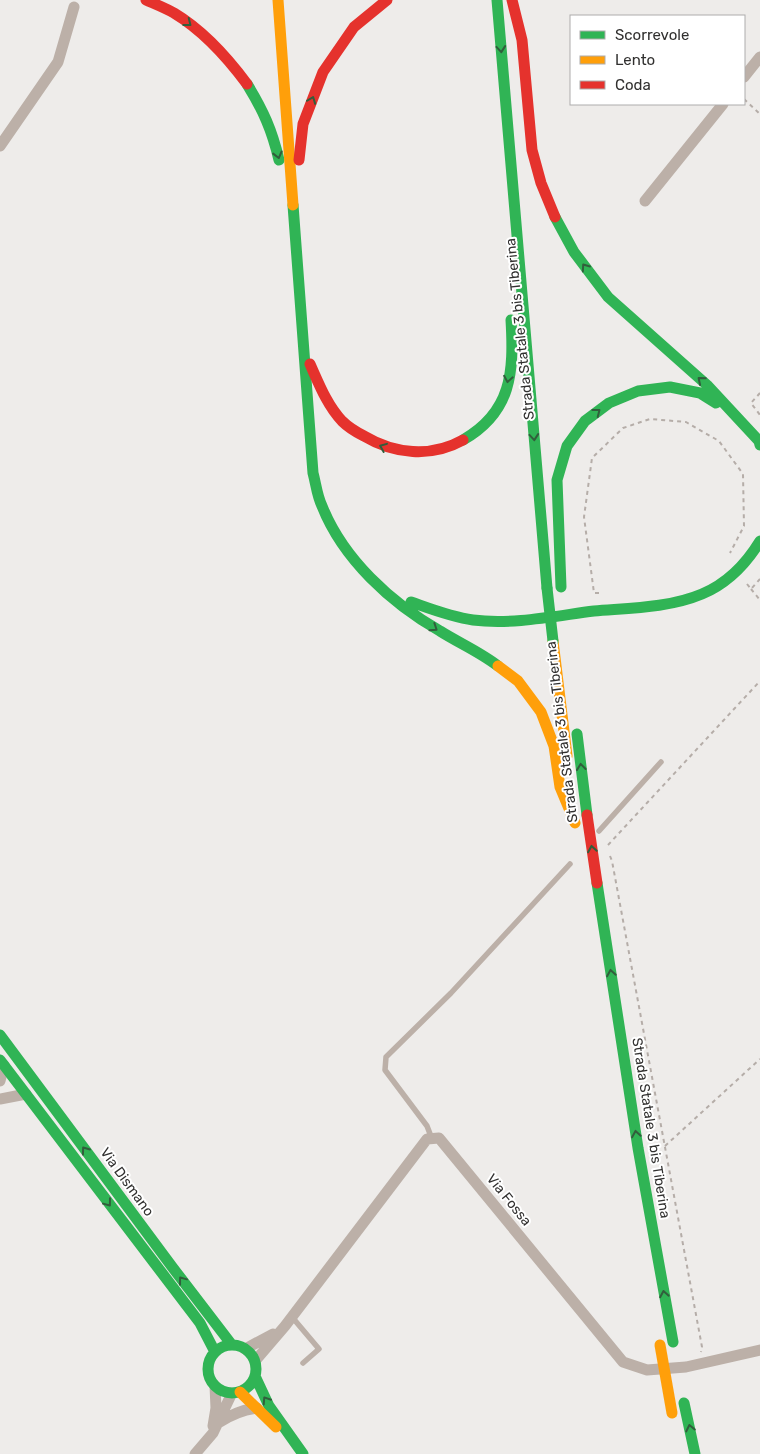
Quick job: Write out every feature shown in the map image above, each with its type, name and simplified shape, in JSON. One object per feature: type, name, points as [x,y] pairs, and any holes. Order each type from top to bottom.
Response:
[{"type":"main road","points":[[146,0],[177,14],[207,38],[232,64],[253,94],[272,133],[293,217]]},
{"type":"main road","points":[[278,0],[313,473],[321,505],[334,532],[351,558],[382,588],[418,606],[446,615],[474,620],[507,621],[670,603],[702,594],[727,580],[748,560],[760,541]]},
{"type":"main road","points":[[293,217],[303,124],[323,72],[354,27],[387,0]]},
{"type":"main road","name":"Strada Statale 3 bis Tiberina","points":[[382,588],[439,631],[482,654],[518,681],[541,712],[554,746],[560,787],[576,828],[547,588],[497,0]]},
{"type":"main road","points":[[511,0],[522,40],[528,130],[536,166],[549,202],[566,237],[607,296],[642,330],[707,385],[736,414],[759,441],[760,445]]},
{"type":"main road","name":"Strada Statale 3 bis Tiberina","points":[[511,0],[525,219],[544,418]]},
{"type":"main road","points":[[508,258],[513,191]]},
{"type":"main road","points":[[303,347],[324,396],[345,424],[370,442],[393,451],[418,454],[449,448],[476,432],[498,411],[509,382],[512,338],[510,311]]},
{"type":"main road","points":[[562,596],[557,480],[567,446],[585,421],[609,402],[638,390],[670,386],[700,393],[736,414]]},
{"type":"main road","name":"Strada Statale 3 bis Tiberina","points":[[549,468],[565,630]]},
{"type":"main road","name":"Strada Statale 3 bis Tiberina","points":[[576,727],[597,883],[638,1148],[679,1376]]},
{"type":"main road","name":"Via Dismano","points":[[0,1034],[128,1209],[232,1345]]},
{"type":"main road","name":"Via Dismano","points":[[2,1063],[200,1322],[215,1352]]},
{"type":"main road","points":[[659,1340],[673,1417]]},
{"type":"main road","points":[[232,1345],[245,1349],[255,1361],[255,1376],[265,1399],[302,1452],[257,1408],[236,1392],[220,1390],[215,1386],[210,1380],[208,1366],[215,1352],[225,1346],[232,1345]]},
{"type":"main road","points":[[236,1392],[252,1383],[255,1376]]},
{"type":"main road","points":[[683,1398],[695,1454]]},
{"type":"street","points":[[0,146],[58,62],[74,7]]},
{"type":"street","points":[[745,76],[760,57]]},
{"type":"street","points":[[645,201],[721,105]]},
{"type":"street","points":[[0,1081],[2,1063]]},
{"type":"street","points":[[0,1099],[26,1094]]},
{"type":"street","name":"Via Fossa","points":[[432,1139],[439,1138],[623,1362],[647,1370],[699,1364],[760,1350]]},
{"type":"street","points":[[255,1361],[289,1321],[427,1139],[432,1139]]},
{"type":"street","points":[[245,1349],[268,1337],[289,1321]]},
{"type":"street","points":[[215,1386],[215,1429]]},
{"type":"street","points":[[195,1454],[215,1429],[236,1392]]},
{"type":"street","points":[[215,1429],[232,1414],[257,1408]]},
{"type":"lane","points":[[599,831],[661,762]]},
{"type":"lane","points":[[432,1139],[427,1126],[385,1070],[386,1057],[451,993],[570,864]]},
{"type":"lane","points":[[289,1321],[320,1349],[303,1363]]},
{"type":"path","points":[[745,99],[760,114]]},
{"type":"path","points":[[760,393],[751,403],[760,415]]},
{"type":"path","points":[[604,593],[594,593],[584,517],[592,458],[622,428],[650,419],[686,422],[719,441],[743,474],[744,526],[728,557],[736,571]]},
{"type":"path","points":[[751,589],[760,600]]},
{"type":"path","points":[[599,831],[606,847],[760,681]]},
{"type":"path","points":[[609,854],[612,861],[702,1347],[699,1364]]},
{"type":"path","points":[[665,1146],[760,1059]]},
{"type":"traffic: fast","points":[[497,0],[547,588]]},
{"type":"traffic: fast","points":[[247,84],[266,120],[279,160]]},
{"type":"traffic: fast","points":[[293,205],[313,473],[322,506],[342,544],[370,578],[422,620],[498,666]]},
{"type":"traffic: fast","points":[[555,217],[574,252],[608,297],[707,385],[759,441],[760,445]]},
{"type":"traffic: fast","points":[[463,440],[492,417],[507,389],[512,357],[511,320]]},
{"type":"traffic: fast","points":[[561,587],[557,480],[567,446],[585,421],[609,403],[638,391],[670,387],[700,393],[716,403]]},
{"type":"traffic: fast","points":[[411,602],[457,617],[488,621],[534,619],[663,605],[689,599],[711,590],[736,572],[760,541]]},
{"type":"traffic: fast","points":[[547,588],[553,641]]},
{"type":"traffic: fast","points":[[577,734],[587,815]]},
{"type":"traffic: fast","points":[[597,883],[638,1148],[673,1342]]},
{"type":"traffic: fast","points":[[0,1035],[232,1345]]},
{"type":"traffic: fast","points":[[0,1060],[200,1323],[215,1352]]},
{"type":"traffic: fast","points":[[232,1345],[241,1347],[249,1352],[254,1360],[256,1369],[254,1378],[249,1386],[241,1391],[232,1393],[223,1391],[215,1386],[210,1378],[208,1369],[210,1360],[215,1352],[223,1347],[232,1345]]},
{"type":"traffic: fast","points":[[255,1376],[269,1406],[303,1454]]},
{"type":"traffic: fast","points":[[684,1403],[695,1454]]},
{"type":"traffic: slow","points":[[278,0],[293,205]]},
{"type":"traffic: slow","points":[[553,641],[567,756]]},
{"type":"traffic: slow","points":[[498,666],[518,681],[541,712],[554,746],[560,787],[575,823]]},
{"type":"traffic: slow","points":[[660,1345],[672,1413]]},
{"type":"traffic: slow","points":[[240,1392],[276,1427]]},
{"type":"traffic: jam","points":[[146,0],[174,13],[205,36],[223,54],[247,84]]},
{"type":"traffic: jam","points":[[299,160],[303,124],[323,72],[354,27],[387,0]]},
{"type":"traffic: jam","points":[[512,0],[522,40],[532,150],[541,183],[555,217]]},
{"type":"traffic: jam","points":[[310,364],[324,394],[342,421],[358,433],[376,442],[400,450],[426,451],[438,450],[463,440]]},
{"type":"traffic: jam","points":[[587,815],[597,883]]}]
